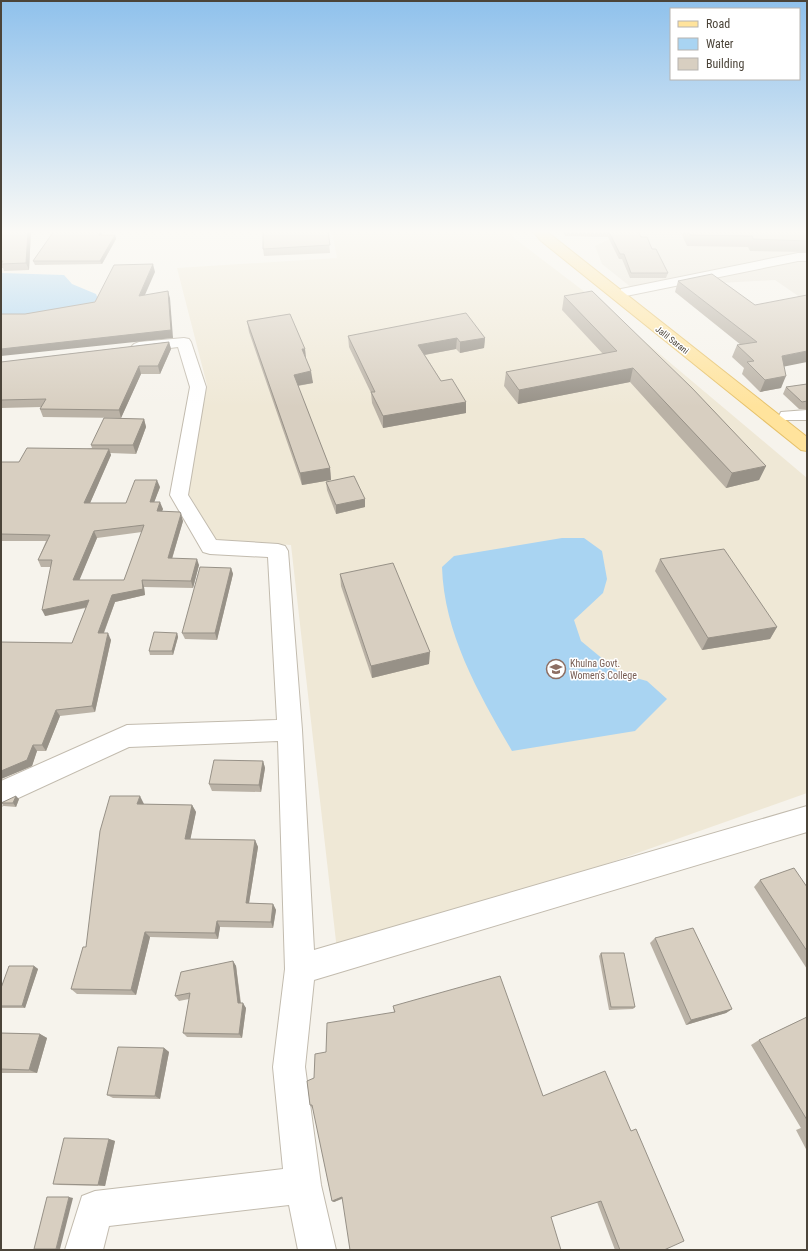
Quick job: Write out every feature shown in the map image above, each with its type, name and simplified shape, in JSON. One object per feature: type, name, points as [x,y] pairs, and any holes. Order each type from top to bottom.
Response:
[{"type":"main road","name":"Jalil Sarani","points":[[610,289],[807,446]]},
{"type":"main road","name":"Jalil Sarani","points":[[623,289],[807,433]]},
{"type":"street","points":[[626,292],[639,289]]},
{"type":"street","points":[[112,350],[184,342],[198,387],[178,495],[210,548],[278,551],[290,730],[300,969],[289,1068],[303,1185],[317,1250]]},
{"type":"street","points":[[787,416],[807,415]]},
{"type":"street","points":[[1,794],[9,792],[127,736],[290,730]]},
{"type":"street","points":[[300,969],[807,819]]},
{"type":"street","points":[[84,1250],[95,1209],[303,1185]]},
{"type":"shaded area","name":"Khulna Govt. Women's College","points":[[182,289],[581,289],[807,478],[807,793],[338,959],[291,545],[217,541],[188,493],[207,385]]},
{"type":"shaded area","points":[[789,289],[807,289],[807,302]]},
{"type":"water","points":[[1,289],[85,289],[96,294],[98,299],[87,307],[1,319]]},
{"type":"water","points":[[562,538],[584,538],[602,551],[607,579],[603,593],[574,620],[581,641],[621,674],[647,681],[667,699],[635,731],[512,751],[487,708],[465,663],[456,640],[444,592],[442,567],[454,556]]},
{"type":"building","points":[[101,289],[142,289],[139,296],[168,291],[171,330],[1,349],[1,314],[25,314],[95,302]]},
{"type":"building","points":[[689,289],[733,289],[755,305],[807,295],[807,351],[782,356],[786,376],[765,380],[747,362],[754,361],[737,345],[757,342]]},
{"type":"building","points":[[592,291],[692,388],[766,466],[732,473],[633,368],[519,390],[506,372],[617,351],[564,296]]},
{"type":"building","points":[[466,313],[485,338],[460,342],[457,338],[418,345],[441,381],[452,379],[466,402],[383,416],[371,392],[375,392],[348,336]]},
{"type":"building","points":[[290,314],[305,349],[302,349],[311,371],[294,375],[330,468],[300,473],[247,321]]},
{"type":"building","points":[[169,342],[158,366],[139,366],[119,410],[40,409],[46,399],[1,400],[1,362]]},
{"type":"building","points":[[807,384],[807,401],[802,402],[786,387]]},
{"type":"building","points":[[104,418],[144,419],[133,445],[91,445]]},
{"type":"building","points":[[27,448],[109,449],[84,503],[126,503],[135,480],[157,480],[150,502],[160,502],[157,511],[180,512],[181,514],[168,558],[197,559],[191,581],[142,580],[143,589],[112,595],[98,633],[108,633],[92,706],[56,710],[42,745],[33,745],[27,760],[1,771],[1,642],[72,643],[89,600],[42,610],[52,560],[38,560],[50,535],[1,534],[1,462],[19,462]],"holes":[[[144,525],[124,580],[73,580],[94,531]]]},
{"type":"building","points":[[354,476],[365,499],[336,505],[326,482]]},
{"type":"building","points":[[724,549],[777,627],[708,638],[660,559]]},
{"type":"building","points":[[393,563],[430,652],[371,666],[340,574]]},
{"type":"building","points":[[200,567],[231,568],[215,633],[182,633]]},
{"type":"building","points":[[154,632],[177,633],[172,651],[149,651]]},
{"type":"building","points":[[214,760],[263,761],[259,785],[209,784]]},
{"type":"building","points":[[16,796],[13,803],[1,803]]},
{"type":"building","points":[[110,796],[140,796],[137,804],[192,805],[185,839],[255,840],[246,903],[273,904],[271,922],[217,921],[215,933],[145,932],[131,990],[71,989],[83,947],[86,947],[100,831]]},
{"type":"building","points":[[794,868],[807,887],[807,951],[760,880]]},
{"type":"building","points":[[693,928],[732,1009],[691,1020],[655,938]]},
{"type":"building","points":[[601,953],[624,953],[635,1007],[611,1007]]},
{"type":"building","points":[[233,961],[238,1003],[243,1003],[239,1034],[183,1033],[190,993],[175,996],[181,972]]},
{"type":"building","points":[[9,966],[34,966],[22,1006],[1,1006],[1,988]]},
{"type":"building","points":[[500,976],[543,1096],[605,1071],[631,1131],[636,1129],[684,1241],[664,1250],[620,1250],[601,1201],[551,1217],[561,1250],[350,1250],[342,1197],[332,1201],[312,1105],[310,1105],[307,1081],[314,1078],[315,1054],[326,1052],[327,1023],[395,1012],[393,1006]]},
{"type":"building","points":[[807,1017],[807,1120],[759,1040]]},
{"type":"building","points":[[1,1033],[40,1034],[29,1070],[1,1069]]},
{"type":"building","points":[[118,1047],[164,1048],[155,1096],[107,1095]]},
{"type":"building","points":[[64,1138],[109,1139],[98,1185],[53,1184]]},
{"type":"building","points":[[47,1197],[69,1197],[56,1249],[34,1249]]},
{"type":"place","name":"Khulna Govt. Women's College","points":[[556,669]]}]
